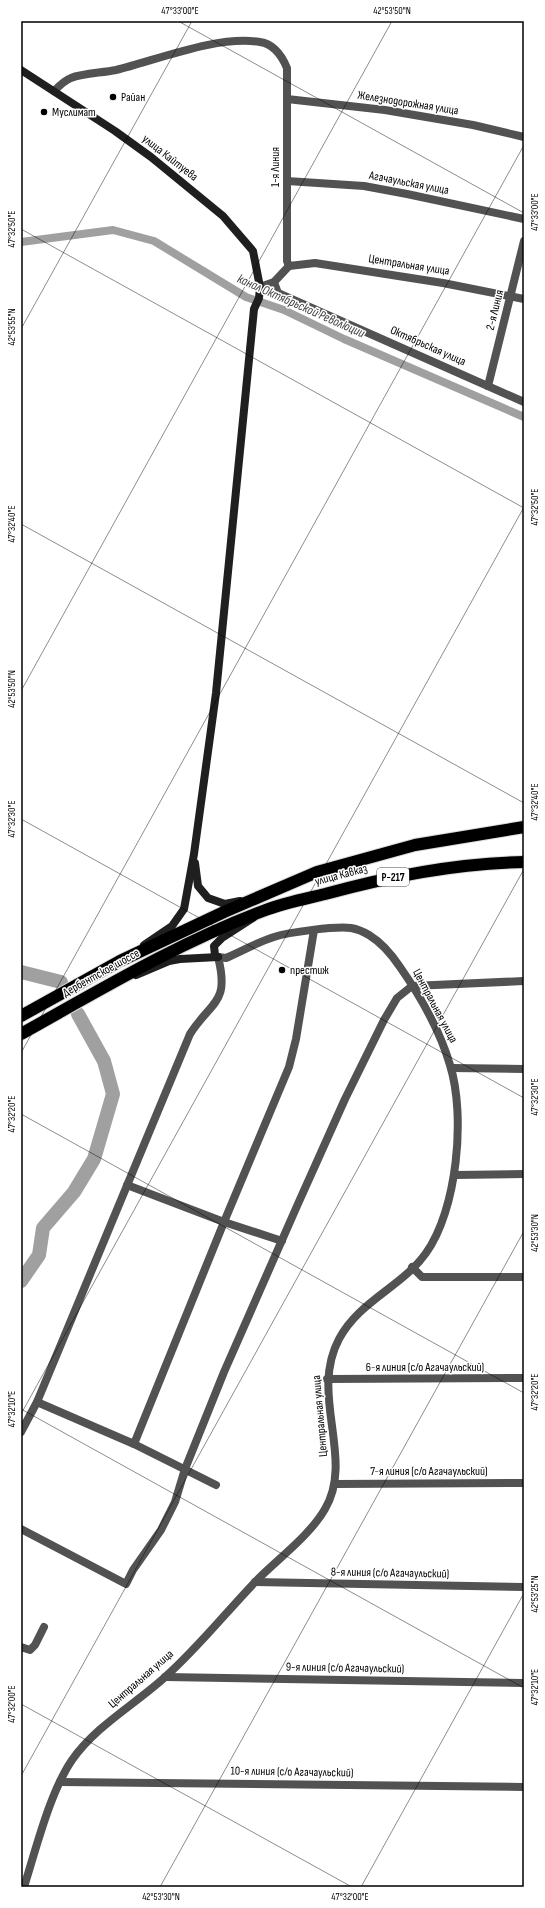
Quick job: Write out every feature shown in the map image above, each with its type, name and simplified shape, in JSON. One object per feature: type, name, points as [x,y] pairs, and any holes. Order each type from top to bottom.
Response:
[{"type":"highway","points":[[21,1016],[120,961],[224,912],[317,872],[415,845],[524,826]]},
{"type":"highway","name":"улица Кавказ","points":[[197,940],[264,910],[376,880],[431,870],[502,862],[524,862]]},
{"type":"highway","name":"Дербентское шоссе","points":[[21,1034],[105,987],[197,940]]},
{"type":"main road","name":"улица Кайтуева","points":[[21,70],[151,157],[223,216],[253,251],[260,287],[259,298],[254,309],[219,664],[194,854]]},
{"type":"main road","points":[[194,854],[198,886],[208,898],[224,904],[260,897]]},
{"type":"main road","points":[[120,961],[172,926],[184,909],[194,854]]},
{"type":"main road","points":[[218,957],[215,955],[214,946],[222,938],[244,925],[264,910]]},
{"type":"main road","points":[[105,987],[169,961],[218,957]]},
{"type":"street","name":"1-я Линия","points":[[54,91],[70,78],[112,71],[179,52],[231,41],[260,42],[269,45],[276,50],[283,59],[287,68],[289,266]]},
{"type":"street","name":"Железнодорожная улица","points":[[287,99],[385,110],[473,125],[524,137]]},
{"type":"street","name":"Агачаульская улица","points":[[287,181],[364,186],[524,219]]},
{"type":"street","name":"2-я Линия","points":[[488,386],[524,241]]},
{"type":"street","name":"Центральная улица","points":[[289,266],[315,263],[413,278],[524,299]]},
{"type":"street","points":[[260,287],[274,282],[289,266]]},
{"type":"street","name":"Октябрьская улица","points":[[274,282],[278,293],[524,402]]},
{"type":"street","name":"Центральная улица","points":[[24,1887],[60,1782],[72,1761],[88,1742],[165,1677],[255,1582],[309,1529],[326,1509],[335,1484],[336,1463],[327,1379],[329,1361],[339,1338],[353,1318],[412,1268],[425,1255],[438,1233],[448,1205],[454,1175],[457,1105],[452,1068],[440,1036],[412,986],[399,965],[382,945],[367,934],[349,928],[314,930],[276,936],[226,958],[218,957]]},
{"type":"street","points":[[134,1444],[289,1067],[296,1038],[314,930]]},
{"type":"street","points":[[21,1432],[37,1402],[190,1034],[196,1024],[213,1008],[218,999],[222,987],[223,975],[218,957]]},
{"type":"street","points":[[21,1529],[126,1584],[133,1570],[161,1530],[175,1502],[185,1469],[224,1372],[345,1099],[384,1020],[397,998],[412,986],[524,981]]},
{"type":"street","points":[[452,1068],[524,1069]]},
{"type":"street","points":[[454,1175],[524,1174]]},
{"type":"street","points":[[127,1185],[224,1222],[282,1241]]},
{"type":"street","points":[[412,1268],[422,1277],[524,1277]]},
{"type":"street","name":"6-я линия (с/о Агачаульский)","points":[[327,1379],[524,1378]]},
{"type":"street","points":[[37,1402],[134,1444],[216,1485]]},
{"type":"street","name":"7-я линия (с/о Агачаульский)","points":[[335,1484],[524,1483]]},
{"type":"street","name":"8-я линия (с/о Агачаульский)","points":[[255,1582],[524,1587]]},
{"type":"street","points":[[21,1647],[30,1650],[35,1645],[44,1627]]},
{"type":"street","name":"9-я линия (с/о Агачаульский)","points":[[165,1677],[524,1683]]},
{"type":"street","name":"10-я линия (с/о Агачаульский)","points":[[60,1782],[524,1787]]},
{"type":"waterway","name":"канал Октябрьской Революции","points":[[21,242],[113,230],[154,241],[246,297],[284,310],[344,339],[524,417]]},
{"type":"waterway","points":[[21,972],[61,982]]},
{"type":"waterway","points":[[21,1281],[39,1255],[43,1228],[74,1192],[94,1159],[113,1094],[104,1061],[78,1014]]},
{"type":"place","name":"Райан","points":[[113,97]]},
{"type":"place","name":"Муслимат","points":[[44,112]]},
{"type":"place","name":"престиж","points":[[282,970]]}]
